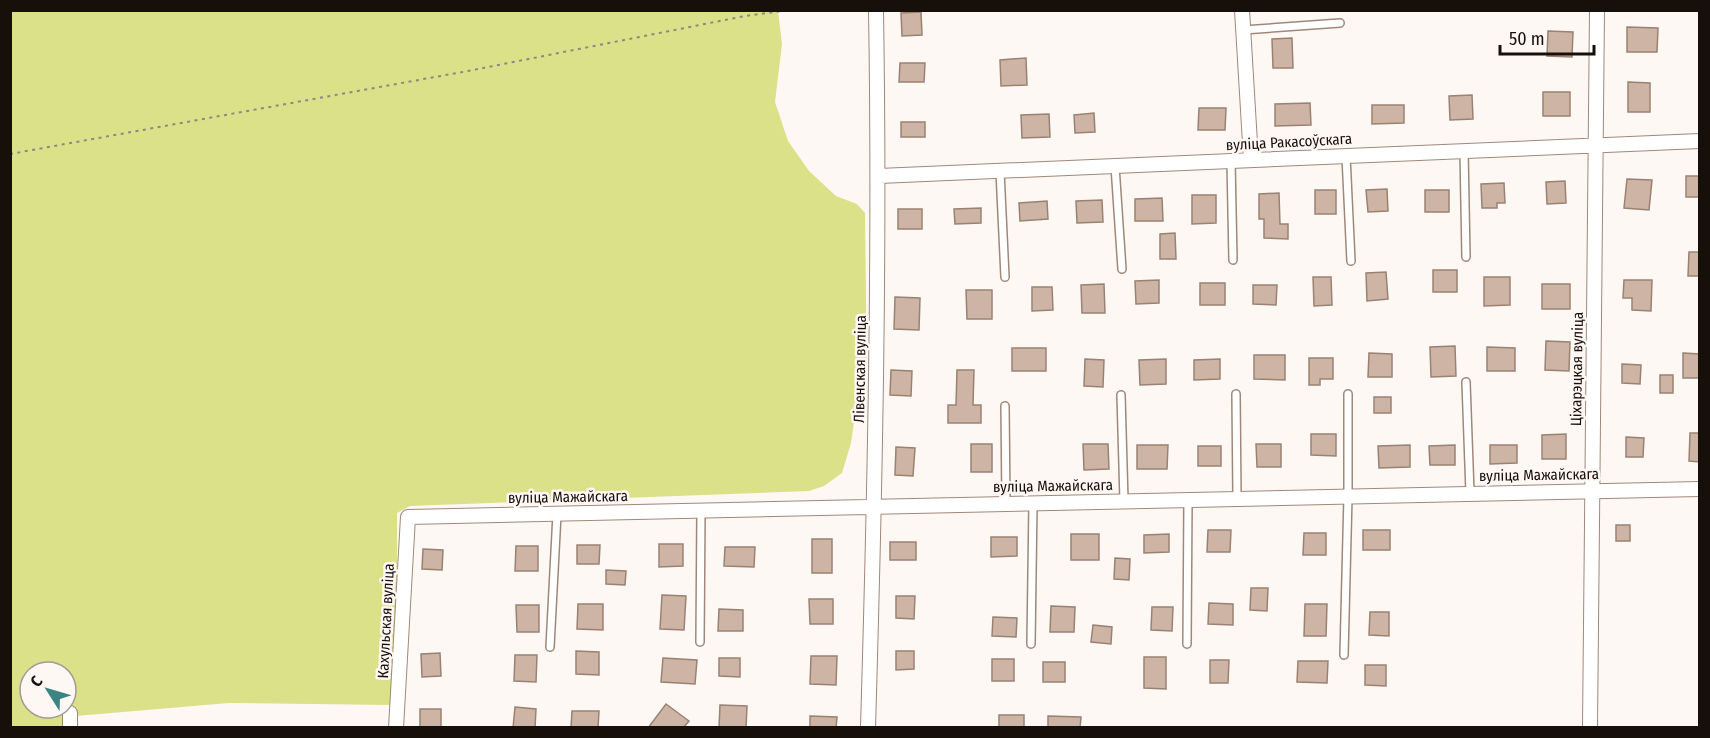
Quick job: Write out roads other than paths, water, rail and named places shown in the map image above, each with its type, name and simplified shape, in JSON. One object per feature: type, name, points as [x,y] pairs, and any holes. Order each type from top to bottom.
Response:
[{"type":"street","name":"Лівенская вуліца","points":[[868,728],[875,506],[879,176],[876,10]]},
{"type":"street","points":[[1242,10],[1251,160]]},
{"type":"street","name":"Ціхарэцкая вуліца","points":[[1590,728],[1598,10]]},
{"type":"street","name":"вуліца Ракасоўскага","points":[[879,176],[1700,141]]},
{"type":"street","name":"вуліца Мажайскага","points":[[408,517],[1700,489]]},
{"type":"street","name":"Кахульская вуліца","points":[[396,728],[408,517]]},
{"type":"lane","points":[[1243,30],[1340,23]]},
{"type":"lane","points":[[1464,151],[1466,257]]},
{"type":"lane","points":[[1346,156],[1352,261]]},
{"type":"lane","points":[[1231,161],[1233,260]]},
{"type":"lane","points":[[1116,166],[1122,269]]},
{"type":"lane","points":[[1000,171],[1005,277]]},
{"type":"lane","points":[[1467,382],[1470,493]]},
{"type":"lane","points":[[1236,394],[1238,498]]},
{"type":"lane","points":[[1344,655],[1348,394]]},
{"type":"lane","points":[[1121,395],[1124,501]]},
{"type":"lane","points":[[1005,406],[1006,503]]},
{"type":"lane","points":[[1187,644],[1188,499]]},
{"type":"lane","points":[[1031,644],[1033,502]]},
{"type":"lane","points":[[700,510],[700,642]]},
{"type":"lane","points":[[550,647],[556,514]]}]
